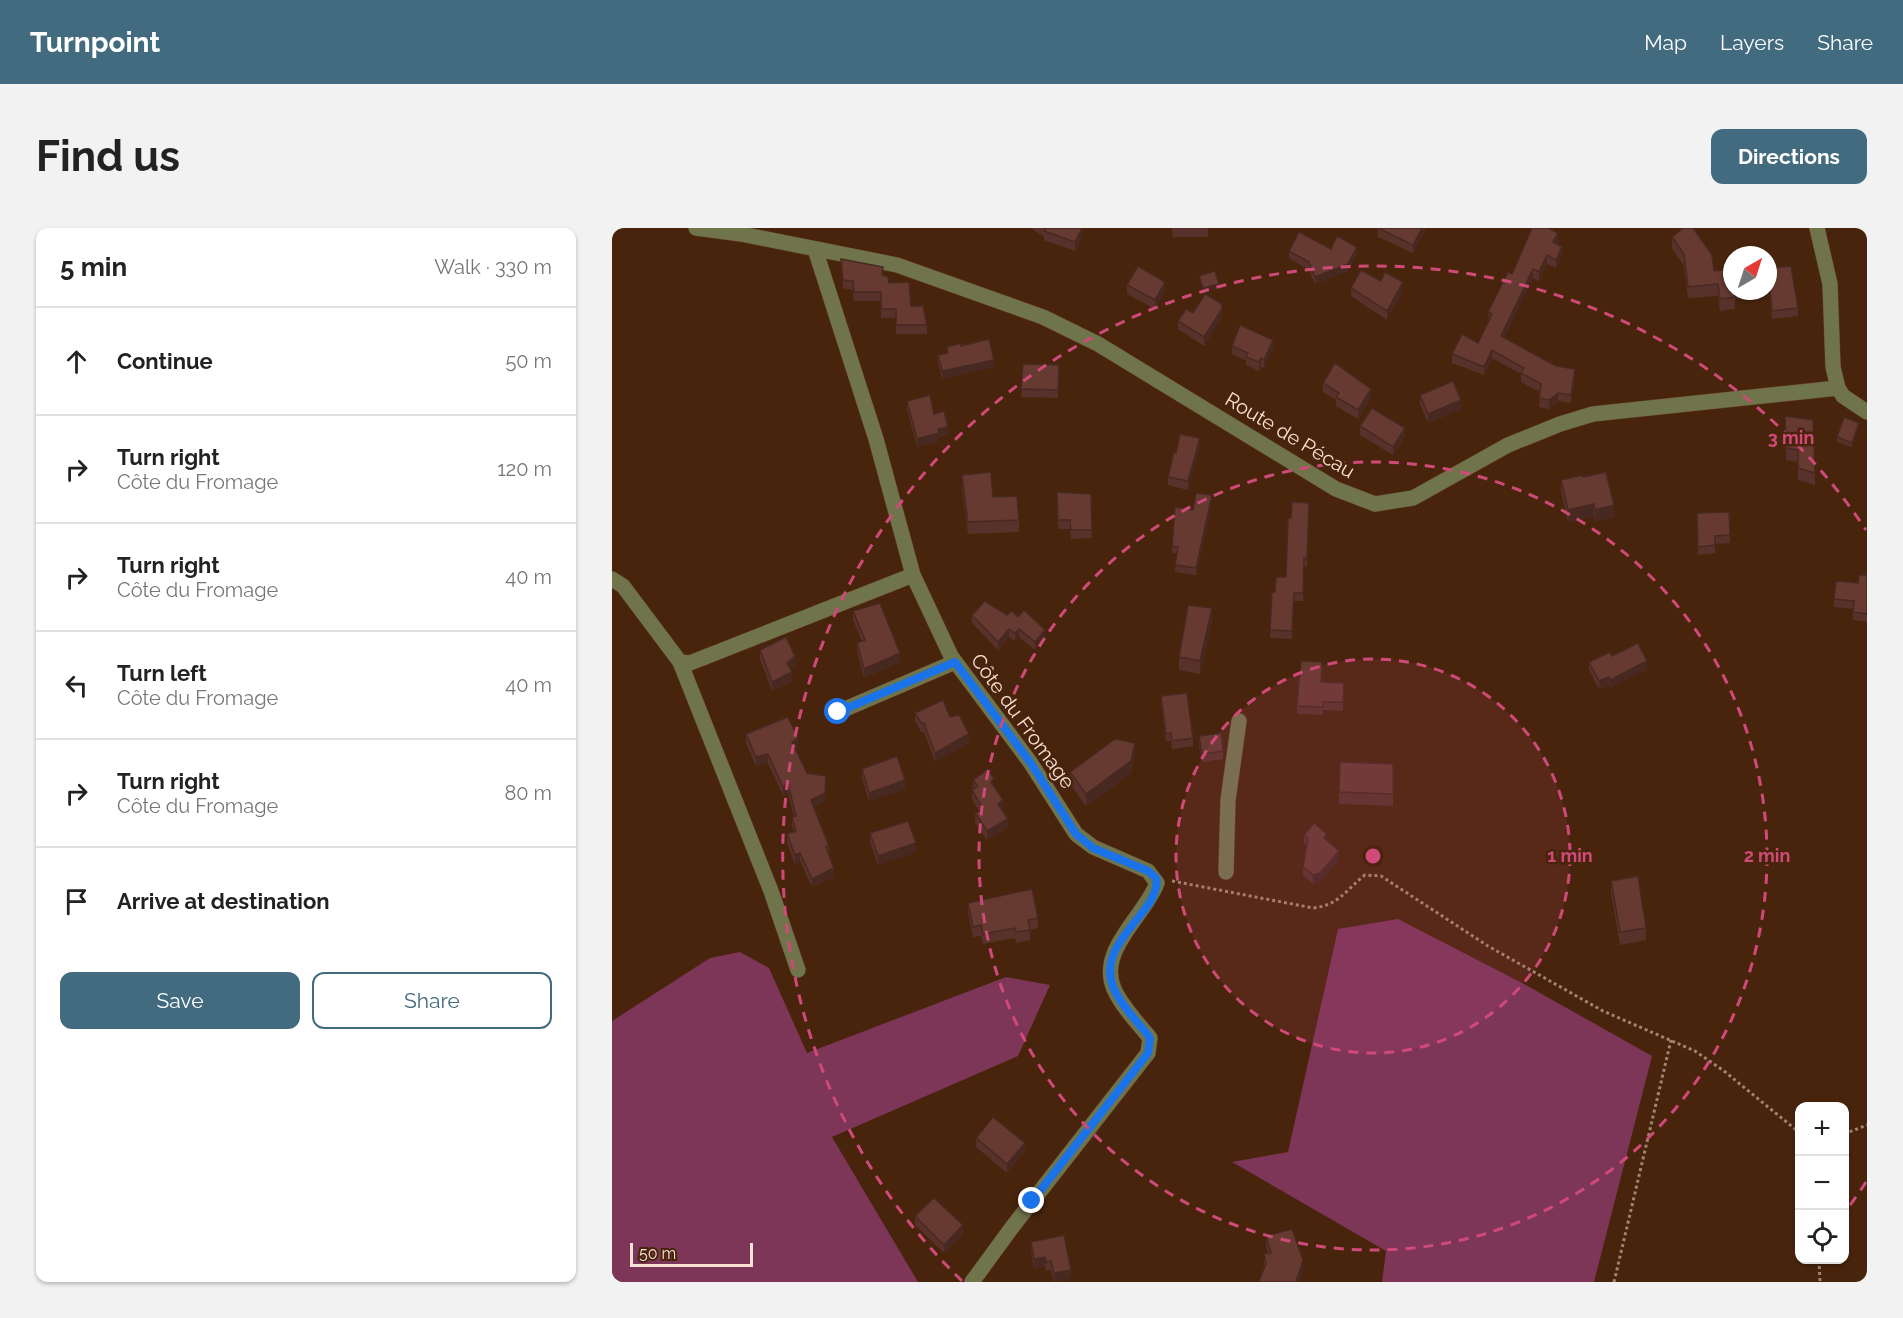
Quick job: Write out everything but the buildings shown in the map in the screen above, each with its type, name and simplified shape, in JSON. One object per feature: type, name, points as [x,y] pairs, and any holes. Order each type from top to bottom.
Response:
[{"type":"street","name":"Route de Pécau","points":[[696,228],[741,234],[897,265],[1043,317],[1098,344],[1336,489],[1375,504],[1413,498],[1508,445],[1560,424],[1593,414],[1838,388]]},
{"type":"street","points":[[1817,228],[1830,284],[1833,367],[1838,388],[1843,396],[1867,412]]},
{"type":"street","name":"Côte du Fromage","points":[[815,249],[876,439],[913,574],[955,662],[1030,762],[1076,834],[1093,848],[1148,871],[1156,878]]},
{"type":"street","points":[[680,662],[690,663],[913,574]]},
{"type":"street","points":[[612,579],[623,586],[680,662],[771,891],[798,970]]},
{"type":"street","points":[[838,712],[955,662]]},
{"type":"street","points":[[1226,872],[1228,800],[1239,721]]},
{"type":"street","points":[[972,1282],[1148,1053],[1150,1038],[1114,989],[1110,967],[1121,940],[1151,898],[1156,878]]},
{"type":"path","points":[[1156,878],[1313,909],[1329,906],[1365,875],[1373,874],[1488,946],[1603,1011],[1695,1051],[1724,1071],[1795,1129]]},
{"type":"path","points":[[1614,1282],[1671,1040]]},
{"type":"path","points":[[1849,1132],[1867,1125]]},
{"type":"path","points":[[1819,1264],[1820,1282]]},
{"type":"shaded area","points":[[1398,919],[1524,984],[1652,1056],[1594,1282],[1382,1282],[1386,1251],[1232,1162],[1288,1152],[1338,929]]},
{"type":"shaded area","points":[[740,952],[769,968],[807,1053],[1006,977],[1050,985],[1018,1056],[832,1137],[918,1282],[612,1282],[612,1021],[710,958]]},
{"type":"route","points":[[838,712],[955,662],[960,672],[1030,762],[1076,834],[1093,848],[1148,871],[1156,878],[1157,883],[1151,898],[1121,940],[1110,967],[1114,989],[1150,1038],[1148,1053],[1032,1201]]}]
